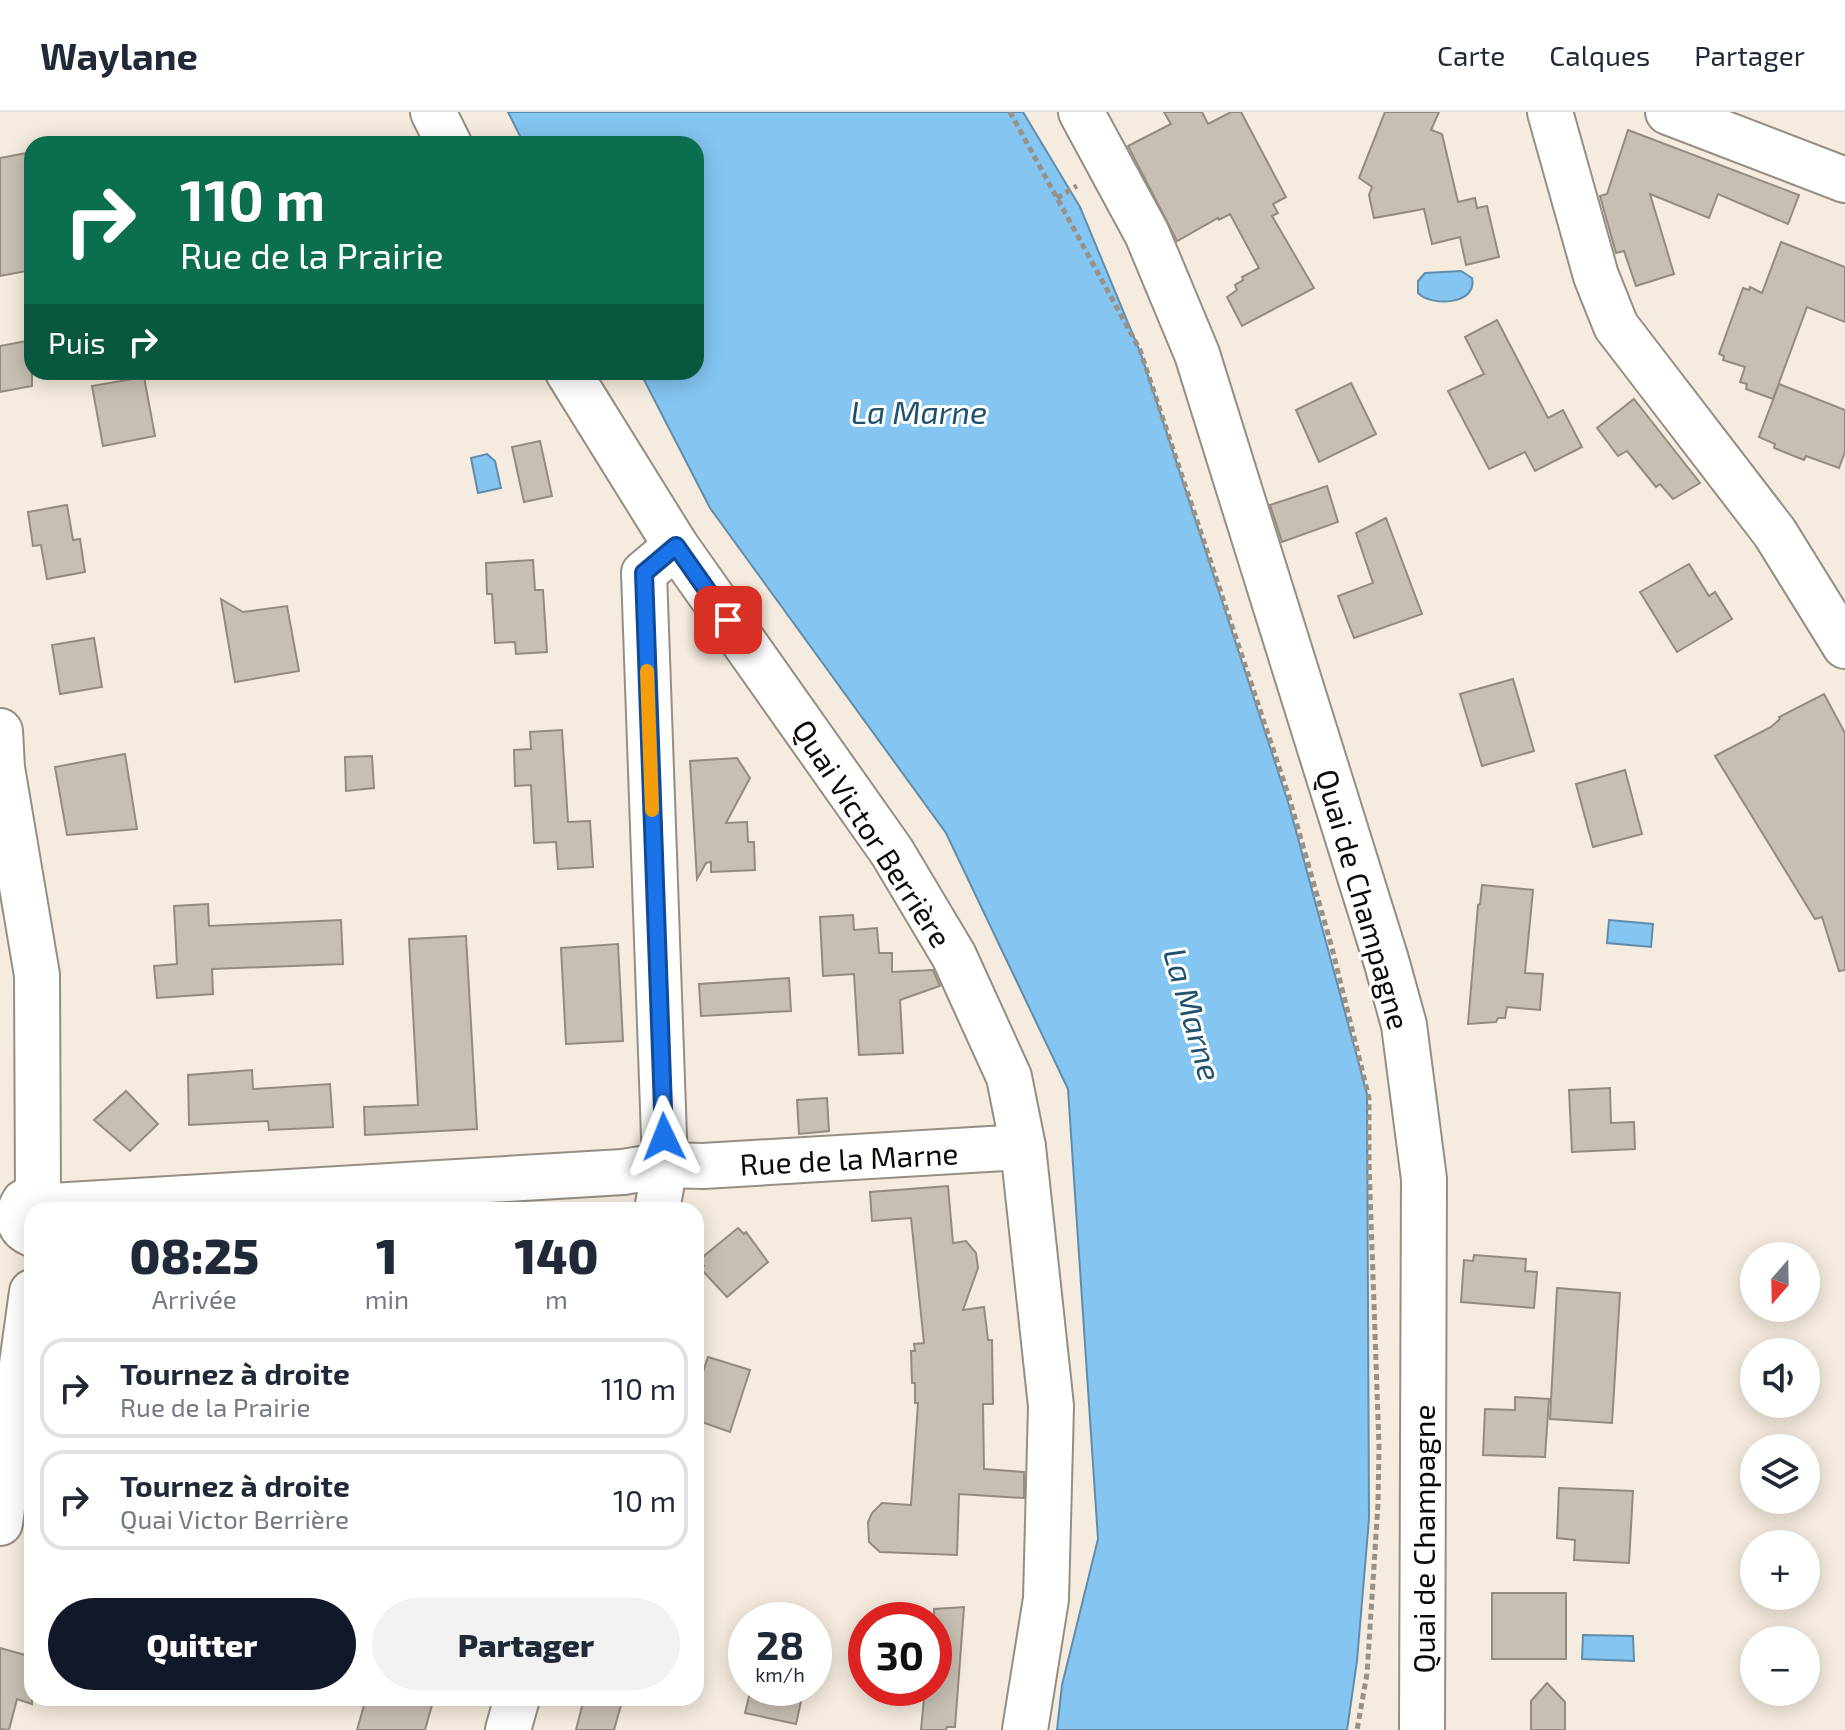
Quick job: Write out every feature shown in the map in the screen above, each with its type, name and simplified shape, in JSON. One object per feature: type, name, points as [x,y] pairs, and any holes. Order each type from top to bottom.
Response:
[{"type":"street","points":[[433,112],[445,136]]},
{"type":"street","name":"Quai de Champagne","points":[[1081,112],[1147,234],[1197,354],[1404,1025],[1424,1179],[1422,1730]]},
{"type":"street","points":[[1550,112],[1596,276],[1616,326],[1775,533],[1825,585],[1845,646]]},
{"type":"street","points":[[1668,112],[1845,180]]},
{"type":"street","name":"Quai Victor Berrière","points":[[573,380],[676,546],[892,852],[954,956],[1009,1077],[1023,1147],[1051,1406],[1046,1599],[1025,1730]]},
{"type":"street","points":[[658,1202],[665,1165],[644,573],[676,546]]},
{"type":"street","points":[[0,731],[2,768],[37,975],[28,1202]]},
{"type":"street","name":"Rue de la Marne","points":[[243,1202],[623,1172],[665,1165],[703,1166],[1023,1147]]},
{"type":"street","points":[[0,1276],[24,1278]]},
{"type":"street","points":[[0,1523],[24,1350]]},
{"type":"street","points":[[508,1730],[515,1706]]},
{"type":"path","points":[[1010,112],[1140,350],[1289,797],[1343,989],[1369,1098],[1378,1504],[1367,1674],[1357,1730]]},
{"type":"path","points":[[1057,198],[1080,185]]},
{"type":"water","name":"La Marne","points":[[508,112],[1023,112],[1080,207],[1141,354],[1289,805],[1367,1094],[1369,1519],[1357,1661],[1347,1730],[1057,1730],[1062,1685],[1098,1539],[1068,1089],[946,833],[710,508],[644,380],[704,380],[704,136],[520,136]]},
{"type":"water","points":[[1461,271],[1472,278],[1472,287],[1461,298],[1442,302],[1418,293],[1418,281],[1425,273]]},
{"type":"water","points":[[487,454],[495,461],[501,488],[478,493],[471,458]]},
{"type":"water","points":[[1609,920],[1653,924],[1651,947],[1607,943]]},
{"type":"water","points":[[1583,1635],[1633,1636],[1634,1661],[1582,1659]]},
{"type":"building","points":[[1164,112],[1202,112],[1208,124],[1231,112],[1241,112],[1286,197],[1273,204],[1278,213],[1272,216],[1314,288],[1242,326],[1227,297],[1237,290],[1235,285],[1243,280],[1242,277],[1259,268],[1230,214],[1177,241],[1128,146],[1171,124]]},
{"type":"building","points":[[1385,112],[1439,112],[1431,130],[1442,134],[1458,202],[1475,198],[1477,208],[1487,206],[1499,257],[1466,265],[1460,237],[1432,244],[1424,209],[1374,218],[1369,195],[1372,187],[1359,178]]},
{"type":"building","points":[[1628,130],[1799,195],[1788,224],[1718,194],[1709,218],[1650,194],[1674,274],[1636,286],[1624,251],[1616,253],[1600,196],[1607,194]]},
{"type":"building","points":[[24,154],[24,272],[0,276],[0,158]]},
{"type":"building","points":[[1781,242],[1845,267],[1845,322],[1807,307],[1773,399],[1746,389],[1747,384],[1740,382],[1745,367],[1723,360],[1724,356],[1719,354],[1743,288],[1749,290],[1750,287],[1762,293]]},
{"type":"building","points":[[1497,320],[1548,418],[1563,410],[1582,447],[1535,471],[1525,452],[1489,469],[1448,391],[1484,374],[1465,337]]},
{"type":"building","points":[[24,342],[24,380],[32,380],[32,386],[0,392],[0,346]]},
{"type":"building","points":[[145,380],[155,436],[103,446],[92,386]]},
{"type":"building","points":[[1351,383],[1376,434],[1319,462],[1296,410]]},
{"type":"building","points":[[1779,384],[1845,410],[1845,452],[1839,468],[1806,456],[1804,460],[1774,448],[1775,444],[1759,437]]},
{"type":"building","points":[[1634,399],[1700,483],[1673,499],[1660,484],[1656,487],[1627,451],[1618,456],[1597,428]]},
{"type":"building","points":[[540,441],[552,496],[524,502],[512,447]]},
{"type":"building","points":[[1327,486],[1338,522],[1282,542],[1270,505]]},
{"type":"building","points":[[67,505],[73,540],[80,539],[85,572],[47,579],[41,545],[33,546],[28,512]]},
{"type":"building","points":[[1386,518],[1422,614],[1354,638],[1338,596],[1373,583],[1356,533]]},
{"type":"building","points":[[533,560],[535,590],[543,590],[547,652],[516,654],[515,642],[495,643],[492,594],[487,594],[486,563]]},
{"type":"building","points":[[1689,564],[1709,596],[1715,592],[1732,619],[1677,652],[1640,592]]},
{"type":"building","points":[[221,599],[243,612],[287,606],[299,671],[235,682]]},
{"type":"building","points":[[94,638],[102,687],[60,694],[52,645]]},
{"type":"building","points":[[1513,679],[1534,751],[1482,766],[1460,694]]},
{"type":"building","points":[[1824,694],[1845,733],[1845,970],[1839,971],[1822,917],[1815,919],[1715,756],[1771,727],[1779,717]]},
{"type":"building","points":[[562,730],[568,822],[590,821],[593,867],[558,869],[556,842],[534,843],[531,785],[515,786],[514,750],[531,749],[530,732]]},
{"type":"building","points":[[125,754],[137,829],[67,835],[55,767]]},
{"type":"building","points":[[372,756],[374,788],[346,791],[345,757]]},
{"type":"building","points":[[737,758],[750,778],[726,823],[747,822],[748,842],[754,842],[755,870],[711,872],[711,862],[706,863],[697,879],[690,761]]},
{"type":"building","points":[[1625,770],[1642,834],[1593,847],[1576,784]]},
{"type":"building","points":[[1482,885],[1533,890],[1525,973],[1543,974],[1540,1010],[1507,1007],[1505,1018],[1498,1018],[1496,1022],[1468,1024],[1478,905]]},
{"type":"building","points":[[208,904],[209,926],[341,920],[343,964],[212,969],[213,994],[157,998],[154,966],[177,964],[174,906]]},
{"type":"building","points":[[853,915],[854,930],[877,928],[879,953],[892,953],[892,972],[933,970],[940,986],[900,1000],[903,1053],[859,1055],[854,974],[823,976],[820,917]]},
{"type":"building","points":[[466,936],[477,1129],[365,1135],[364,1107],[418,1105],[409,939]]},
{"type":"building","points":[[618,944],[623,1041],[566,1044],[561,948]]},
{"type":"building","points":[[789,978],[791,1011],[701,1016],[699,984]]},
{"type":"building","points":[[252,1070],[253,1089],[330,1084],[333,1127],[269,1130],[268,1121],[189,1125],[188,1075]]},
{"type":"building","points":[[1610,1088],[1611,1123],[1634,1122],[1635,1149],[1572,1152],[1569,1090]]},
{"type":"building","points":[[126,1091],[158,1124],[130,1151],[94,1120]]},
{"type":"building","points":[[827,1098],[829,1131],[799,1134],[797,1100]]},
{"type":"building","points":[[948,1186],[953,1243],[966,1241],[976,1253],[978,1268],[963,1310],[984,1307],[988,1340],[992,1340],[993,1404],[983,1404],[984,1469],[1024,1472],[1024,1498],[959,1494],[957,1555],[880,1552],[869,1542],[868,1522],[872,1513],[882,1503],[911,1505],[918,1403],[915,1403],[915,1383],[912,1383],[911,1351],[915,1351],[914,1344],[924,1343],[911,1218],[872,1221],[870,1192]]},
{"type":"building","points":[[738,1228],[744,1234],[746,1232],[768,1262],[727,1297],[704,1272],[704,1256]]},
{"type":"building","points":[[1474,1255],[1526,1259],[1525,1271],[1537,1272],[1534,1308],[1461,1302],[1464,1260],[1473,1261]]},
{"type":"building","points":[[1557,1288],[1620,1293],[1612,1423],[1550,1419]]},
{"type":"building","points":[[708,1357],[750,1370],[730,1432],[704,1423],[704,1369]]},
{"type":"building","points":[[1515,1397],[1549,1399],[1545,1457],[1483,1455],[1485,1409],[1515,1410]]},
{"type":"building","points":[[1559,1488],[1633,1491],[1629,1563],[1574,1560],[1575,1540],[1557,1538]]},
{"type":"building","points":[[1492,1593],[1566,1593],[1566,1659],[1492,1659]]},
{"type":"building","points":[[964,1607],[955,1727],[921,1730],[923,1706],[952,1706],[952,1608]]},
{"type":"building","points":[[0,1648],[24,1655],[24,1701],[17,1699],[9,1730],[0,1729]]},
{"type":"building","points":[[1547,1683],[1565,1702],[1565,1730],[1531,1730],[1531,1701]]},
{"type":"building","points":[[364,1706],[432,1706],[425,1730],[357,1730]]},
{"type":"building","points":[[582,1706],[621,1706],[614,1730],[576,1730]]},
{"type":"building","points":[[747,1706],[800,1706],[796,1724],[745,1713]]},
{"type":"slow traffic","points":[[647,671],[652,810]]},
{"type":"route","points":[[664,1137],[644,573],[676,546],[728,620]]}]
